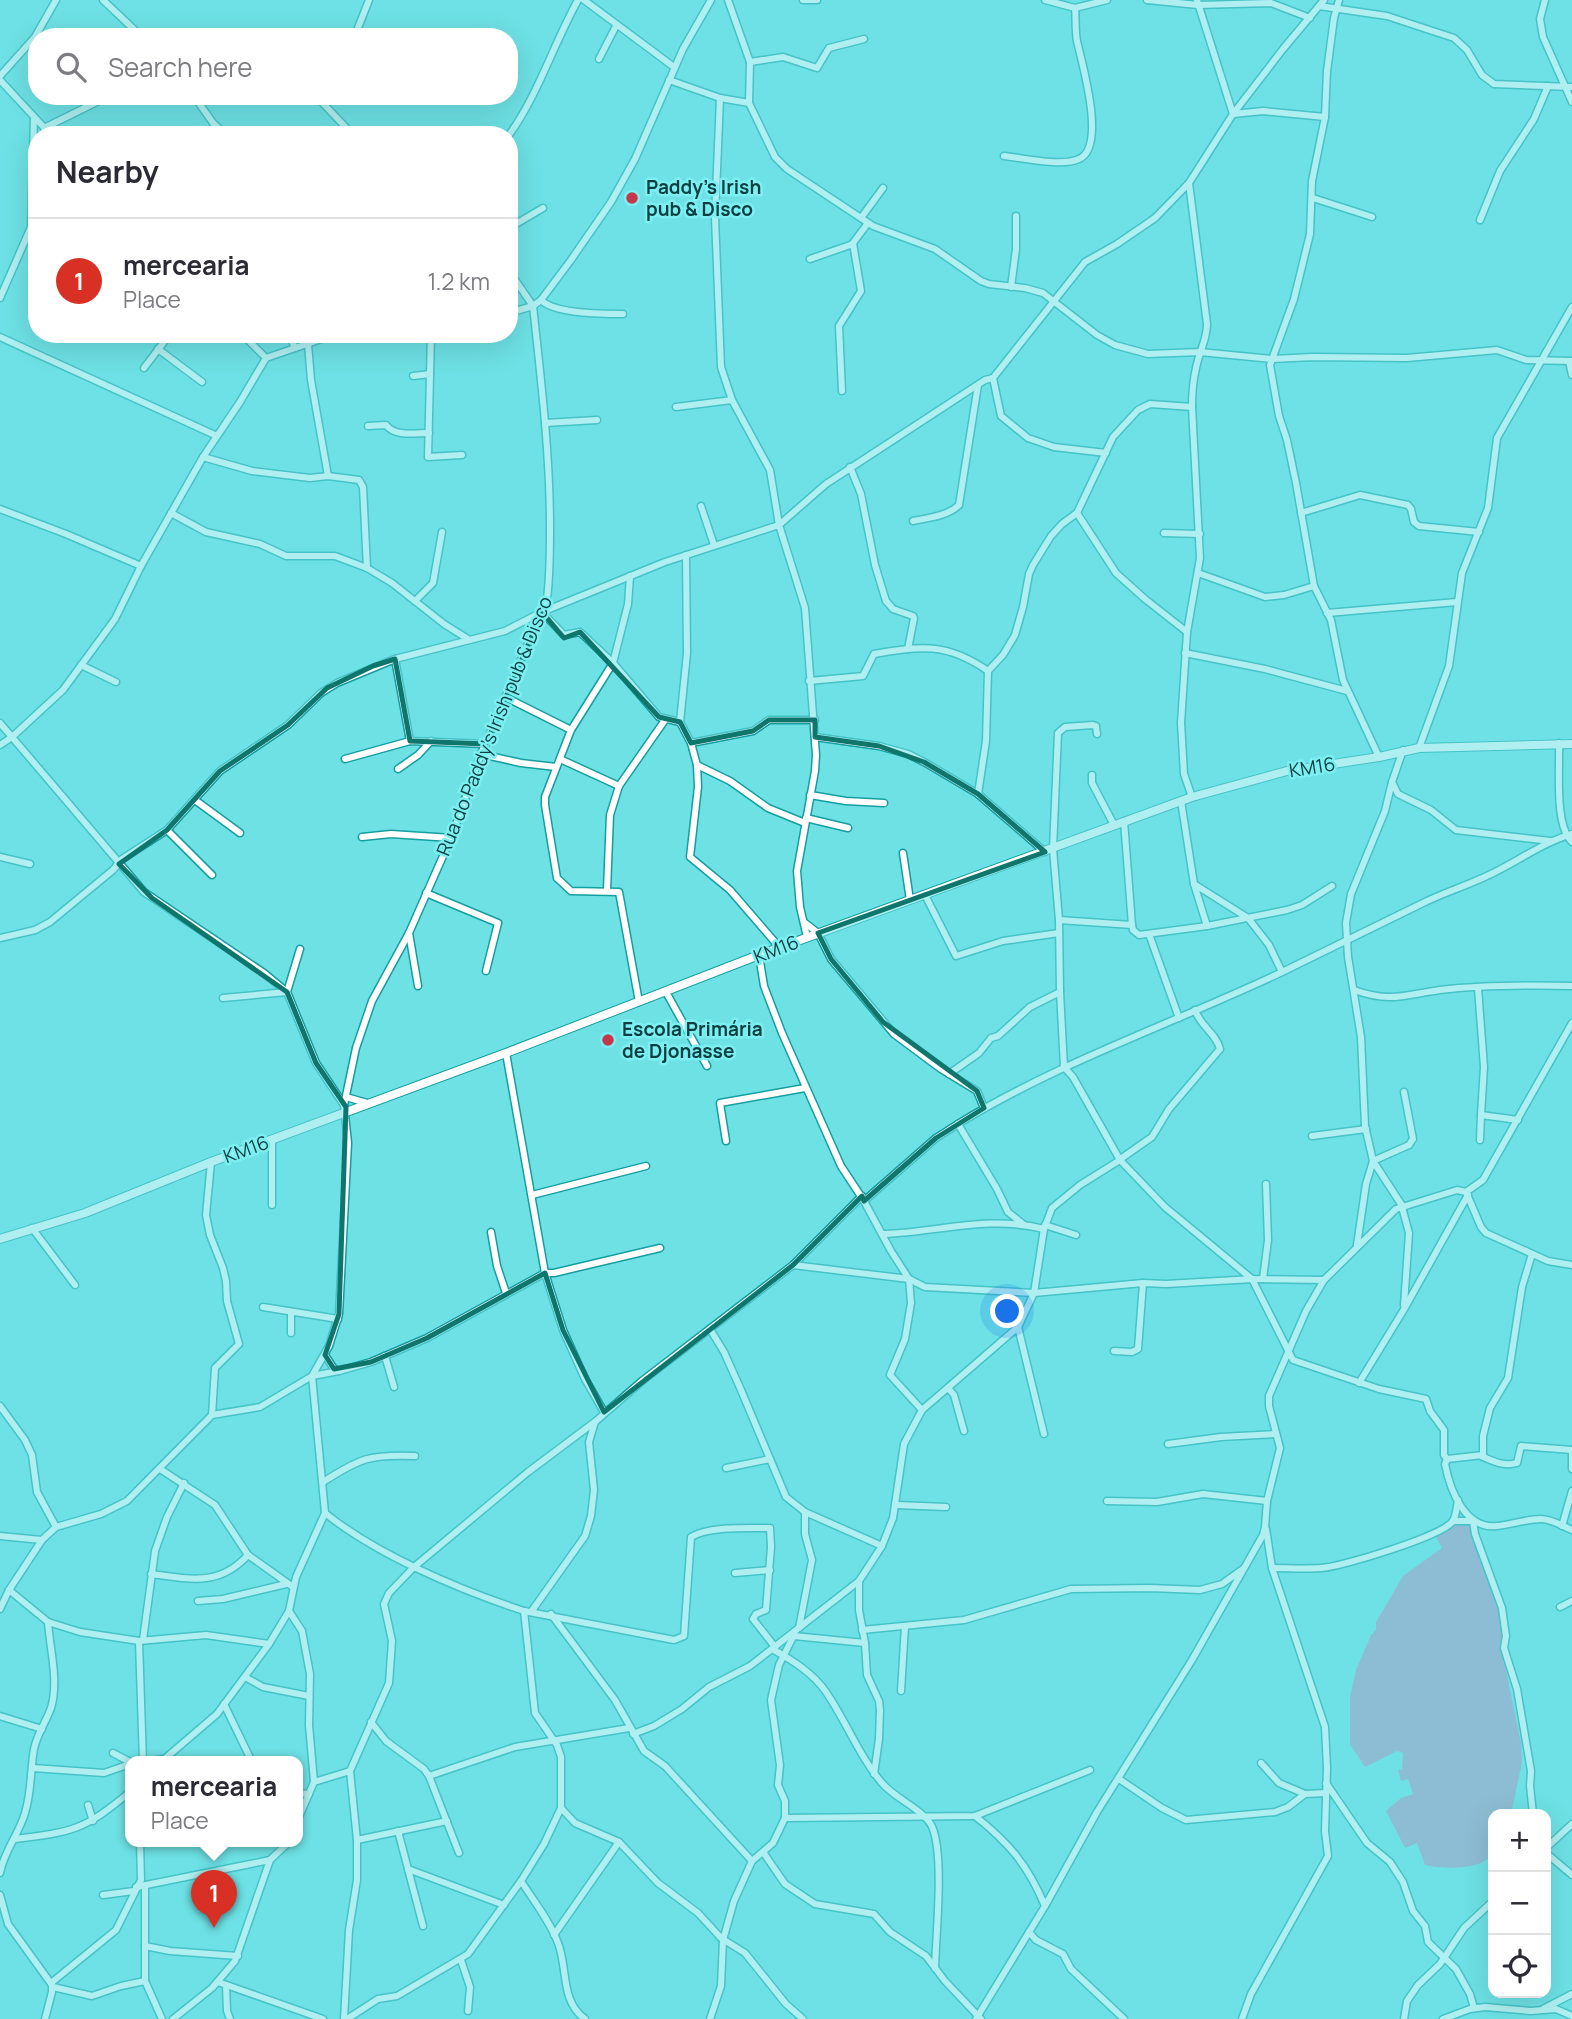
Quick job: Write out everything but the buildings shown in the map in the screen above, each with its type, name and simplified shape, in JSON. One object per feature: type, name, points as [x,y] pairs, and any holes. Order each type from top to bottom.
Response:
[{"type":"street","points":[[40,28],[56,0]]},
{"type":"street","points":[[103,0],[133,28]]},
{"type":"street","points":[[357,28],[369,0]]},
{"type":"street","points":[[514,126],[543,75],[547,61],[578,0]]},
{"type":"street","points":[[584,0],[674,67]]},
{"type":"street","points":[[518,310],[533,306],[541,300],[611,202],[635,159],[674,67],[711,0]]},
{"type":"street","points":[[728,0],[750,62],[749,103],[775,158],[787,169],[868,223],[896,236],[935,248],[981,281],[1043,293],[1097,335],[1125,348],[1148,354],[1200,352],[1272,359],[1408,358],[1497,350],[1526,360],[1571,361],[1572,375]]},
{"type":"street","points":[[803,0],[817,0]]},
{"type":"street","points":[[1045,0],[1075,8],[1107,0]]},
{"type":"street","points":[[1147,0],[1270,3],[1310,18]]},
{"type":"street","points":[[1339,0],[1326,71],[1325,117],[1314,172],[1310,234],[1294,299],[1272,359],[1271,374],[1279,416],[1287,440],[1314,586],[1332,626],[1339,670],[1378,757]]},
{"type":"street","points":[[1545,0],[1540,28],[1569,87],[1572,102]]},
{"type":"street","points":[[1198,3],[1233,114]]},
{"type":"street","points":[[0,938],[44,926],[122,859],[167,830],[219,771],[288,725],[327,688],[373,666],[505,631],[542,612],[630,576],[779,524],[850,467],[993,377],[1085,262],[1155,218],[1189,183],[1233,114],[1321,3],[1336,9],[1387,16],[1454,38],[1461,43],[1482,75],[1494,85],[1569,87]]},
{"type":"street","points":[[1003,156],[1067,162],[1088,153],[1092,141],[1090,104],[1077,40],[1075,8]]},
{"type":"street","points":[[599,59],[616,26]]},
{"type":"street","points":[[750,62],[783,57],[817,68],[829,48],[864,39]]},
{"type":"street","points":[[28,45],[0,78],[42,126]]},
{"type":"street","points":[[669,80],[720,98],[749,103]]},
{"type":"street","points":[[1480,220],[1500,172],[1534,119],[1548,86]]},
{"type":"street","points":[[720,98],[715,207],[721,367],[732,401],[770,470],[779,524],[805,608],[809,681],[815,720],[815,771],[796,884],[807,937]]},
{"type":"street","points":[[48,126],[90,105]]},
{"type":"street","points":[[201,105],[217,126]]},
{"type":"street","points":[[325,105],[344,126]]},
{"type":"street","points":[[1233,114],[1263,111],[1325,117]]},
{"type":"street","points":[[34,117],[34,126]]},
{"type":"street","points":[[1189,183],[1207,324],[1207,338],[1200,352],[1193,382],[1192,407],[1200,534],[1198,573],[1187,632],[1181,723],[1184,774],[1192,797]]},
{"type":"street","points":[[861,218],[883,188]]},
{"type":"street","points":[[1313,198],[1372,217]]},
{"type":"street","points":[[518,223],[543,208]]},
{"type":"street","points":[[1011,287],[1016,249],[1016,216]]},
{"type":"street","points":[[810,258],[853,244],[868,223]]},
{"type":"street","points":[[0,298],[28,234]]},
{"type":"street","points":[[842,391],[839,326],[861,291],[853,244]]},
{"type":"street","points":[[518,284],[533,306]]},
{"type":"street","points":[[541,300],[550,306],[585,312],[623,314]]},
{"type":"street","name":"Rua do Paddy's Irish pub & Disco","points":[[312,1376],[325,1355],[338,1319],[348,1166],[346,1105],[355,1048],[372,1001],[409,933],[451,838],[481,754],[542,612],[549,580],[550,489],[533,306]]},
{"type":"street","points":[[1419,748],[1449,666],[1465,563],[1490,499],[1496,442],[1572,306]]},
{"type":"street","points":[[0,337],[217,436]]},
{"type":"street","points":[[144,368],[163,343]]},
{"type":"street","points":[[251,343],[266,358]]},
{"type":"street","points":[[293,343],[295,348]]},
{"type":"street","points":[[430,343],[429,458],[462,455]]},
{"type":"street","points":[[0,745],[63,690],[115,619],[141,566],[203,457],[266,358],[308,344],[311,380],[328,476]]},
{"type":"street","points":[[158,349],[202,383]]},
{"type":"street","points":[[1526,360],[1532,376]]},
{"type":"street","points":[[413,376],[430,374]]},
{"type":"street","points":[[993,377],[1001,416],[1028,438],[1054,447],[1106,453]]},
{"type":"street","points":[[912,521],[943,514],[959,505],[978,385]]},
{"type":"street","points":[[676,407],[732,401]]},
{"type":"street","points":[[978,794],[986,741],[988,671],[1003,655],[1014,635],[1033,565],[1056,530],[1077,513],[1113,437],[1144,406],[1150,404],[1192,407]]},
{"type":"street","points":[[545,423],[597,420]]},
{"type":"street","points":[[368,426],[386,425],[396,433],[429,433]]},
{"type":"street","points":[[203,457],[252,471],[310,478],[328,476],[359,480],[363,487],[367,568]]},
{"type":"street","points":[[850,467],[861,494],[875,565],[886,601],[893,609],[914,618],[908,649]]},
{"type":"street","points":[[1301,513],[1355,495],[1368,495],[1408,505],[1414,522],[1419,526],[1479,531]]},
{"type":"street","points":[[701,506],[714,545]]},
{"type":"street","points":[[0,509],[141,566]]},
{"type":"street","points":[[171,513],[206,532],[260,544],[286,555],[335,556],[367,568],[392,583],[468,639]]},
{"type":"street","points":[[1077,513],[1116,573],[1187,632]]},
{"type":"street","points":[[415,601],[433,583],[442,531]]},
{"type":"street","points":[[1164,533],[1200,534]]},
{"type":"street","points":[[686,555],[688,653],[680,722],[691,743],[697,765],[698,788],[690,857],[730,890],[780,948]]},
{"type":"street","points":[[1198,573],[1265,597],[1284,595],[1314,586]]},
{"type":"street","points":[[630,576],[628,604],[613,663],[571,730],[545,797],[545,805],[557,877],[571,891],[620,892],[639,1002]]},
{"type":"street","points":[[1327,613],[1457,602]]},
{"type":"street","points":[[542,612],[559,633],[568,636],[580,632],[613,663],[659,717],[680,722]]},
{"type":"street","points":[[809,681],[863,676],[874,654],[908,649],[952,650],[988,671]]},
{"type":"street","points":[[1185,653],[1348,691]]},
{"type":"street","points":[[396,659],[410,741]]},
{"type":"street","points":[[81,665],[116,682]]},
{"type":"street","points":[[507,698],[571,730]]},
{"type":"street","points":[[607,890],[610,815],[620,786],[665,720]]},
{"type":"street","points":[[691,743],[753,731],[769,720],[815,720]]},
{"type":"street","points":[[0,723],[70,802],[119,864],[152,898],[287,992],[316,1063],[346,1105],[367,1103]]},
{"type":"street","points":[[1097,734],[1095,725],[1065,726],[1058,733],[1049,850],[1059,920],[1064,1067],[1073,1077],[1120,1160],[1165,1207],[1252,1279],[1288,1354],[1299,1363],[1316,1366],[1359,1383],[1426,1399],[1430,1411],[1444,1430],[1447,1473],[1458,1500],[1473,1521],[1475,1534],[1502,1608],[1506,1636],[1504,1648],[1517,1689],[1531,1771],[1532,1809]]},
{"type":"street","points":[[815,737],[879,746],[908,754],[978,794],[1049,850]]},
{"type":"street","points":[[345,759],[410,741],[486,744]]},
{"type":"street","points":[[398,769],[432,741]]},
{"type":"street","points":[[1559,743],[1561,818],[1572,842]]},
{"type":"street","name":"KM16","points":[[0,1239],[85,1213],[272,1140],[346,1105],[367,1103],[506,1054],[807,937],[1192,797],[1287,771],[1378,757],[1404,750],[1572,744]]},
{"type":"street","points":[[1403,1311],[1409,1233],[1403,1207],[1373,1161],[1366,1129],[1361,1037],[1348,957],[1346,923],[1352,894],[1385,811],[1404,750]]},
{"type":"street","points":[[481,754],[521,764],[556,767]]},
{"type":"street","points":[[560,759],[620,786]]},
{"type":"street","points":[[697,765],[730,781],[768,808],[806,821],[848,828]]},
{"type":"street","points":[[1092,775],[1092,783],[1114,825]]},
{"type":"street","points":[[1392,782],[1398,794],[1431,810],[1456,830],[1551,841]]},
{"type":"street","points":[[1387,799],[1398,794]]},
{"type":"street","points":[[810,795],[846,802],[884,803]]},
{"type":"street","points":[[195,800],[240,833]]},
{"type":"street","points":[[1181,801],[1194,884],[1207,926]]},
{"type":"street","points":[[1124,821],[1132,925],[1139,935],[1287,911],[1332,886]]},
{"type":"street","points":[[167,830],[212,875]]},
{"type":"street","points":[[362,837],[391,834],[451,838]]},
{"type":"street","points":[[346,2019],[349,1930],[357,1880],[350,1771],[389,1683],[392,1641],[384,1604],[389,1593],[414,1567],[642,1381],[793,1265],[863,1198],[957,1124],[1064,1067],[1282,972],[1424,902],[1491,874],[1551,841],[1569,835]]},
{"type":"street","points":[[903,853],[910,900]]},
{"type":"street","points":[[0,857],[30,864]]},
{"type":"street","points":[[1194,884],[1248,918],[1269,944],[1282,972]]},
{"type":"street","points":[[426,893],[498,923],[486,971]]},
{"type":"street","points":[[925,895],[956,956],[1003,941],[1059,933]]},
{"type":"street","points":[[1059,920],[1132,925]]},
{"type":"street","points":[[805,923],[818,933],[831,959],[894,1034],[977,1091],[984,1108]]},
{"type":"street","points":[[409,933],[418,986]]},
{"type":"street","points":[[1149,934],[1179,1018]]},
{"type":"street","points":[[287,992],[300,950]]},
{"type":"street","points":[[759,955],[764,986],[805,1088],[841,1166],[863,1198],[909,1279],[911,1303],[905,1339],[890,1375],[922,1410]]},
{"type":"street","points":[[1354,990],[1383,998],[1478,988],[1572,986]]},
{"type":"street","points":[[1478,988],[1484,1067],[1480,1140]]},
{"type":"street","points":[[223,998],[287,992]]},
{"type":"street","points":[[666,992],[707,1066]]},
{"type":"street","points":[[949,1074],[979,1053],[991,1038],[998,1036],[1030,1007],[1060,992]]},
{"type":"street","points":[[429,1776],[515,1746],[631,1731],[666,1719],[699,1693],[750,1666],[859,1581],[882,1546],[897,1505],[899,1465],[904,1444],[922,1410],[1018,1326],[1034,1293],[1045,1227],[1056,1203],[1152,1138],[1169,1109],[1220,1049],[1215,1036],[1203,1025],[1195,1010]]},
{"type":"street","points":[[1359,1383],[1403,1311],[1467,1194],[1483,1180],[1572,1023]]},
{"type":"street","points":[[506,1054],[545,1273],[563,1330],[585,1379],[604,1412]]},
{"type":"street","points":[[726,1141],[720,1103],[805,1088]]},
{"type":"street","points":[[1357,1245],[1366,1184],[1373,1161],[1409,1144],[1413,1139],[1404,1092]]},
{"type":"street","points":[[1481,1115],[1518,1119]]},
{"type":"street","points":[[957,1124],[1008,1212],[1023,1224]]},
{"type":"street","points":[[1312,1136],[1366,1129]]},
{"type":"street","points":[[272,1140],[272,1205]]},
{"type":"street","points":[[211,1162],[206,1215],[223,1268],[229,1309],[239,1339],[237,1348],[215,1368],[212,1415]]},
{"type":"street","points":[[532,1195],[646,1166]]},
{"type":"street","points":[[1263,1279],[1268,1240],[1266,1184]]},
{"type":"street","points":[[1242,2019],[1251,1994],[1327,1861],[1325,1727],[1272,1568],[1265,1527],[1267,1501],[1279,1454],[1269,1401],[1306,1311],[1324,1280],[1396,1209],[1457,1190],[1467,1194],[1486,1233],[1548,1261],[1572,1265]]},
{"type":"street","points":[[884,1234],[999,1222],[1045,1227],[1076,1235]]},
{"type":"street","points":[[32,1228],[75,1284]]},
{"type":"street","points":[[492,1232],[497,1266],[506,1293]]},
{"type":"street","points":[[0,1609],[9,1590],[42,1540],[56,1527],[101,1514],[127,1501],[212,1415],[260,1406],[312,1376],[339,1371],[427,1338],[545,1273],[660,1248]]},
{"type":"street","points":[[1481,1456],[1490,1408],[1508,1378],[1522,1287],[1532,1254]]},
{"type":"street","points":[[793,1265],[909,1279],[925,1287],[1034,1293],[1143,1283],[1178,1284],[1252,1279],[1324,1280]]},
{"type":"street","points":[[1252,1279],[1324,1280]]},
{"type":"street","points":[[1114,1351],[1132,1352],[1139,1349],[1143,1283]]},
{"type":"street","points":[[263,1307],[338,1319]]},
{"type":"street","points":[[291,1312],[291,1333]]},
{"type":"street","points":[[1018,1326],[1044,1434]]},
{"type":"street","points":[[710,1329],[724,1352],[786,1497],[805,1512],[882,1546]]},
{"type":"street","points":[[325,1355],[334,1369],[339,1371]]},
{"type":"street","points":[[384,1356],[394,1387]]},
{"type":"street","points":[[166,1756],[204,1727],[224,1704],[269,1644],[289,1611],[289,1586],[325,1513],[312,1376]]},
{"type":"street","points":[[948,1388],[954,1395],[964,1431]]},
{"type":"street","points":[[0,1406],[25,1440],[32,1455],[37,1492],[56,1527]]},
{"type":"street","points":[[346,2019],[370,2003],[397,1996],[461,1959],[474,1948],[544,1844],[561,1808],[561,1757],[554,1740],[535,1713],[527,1611],[585,1536],[594,1490],[589,1442],[596,1420]]},
{"type":"street","points":[[1168,1444],[1276,1434]]},
{"type":"street","points":[[1447,1459],[1481,1456],[1496,1462],[1513,1464],[1517,1463],[1521,1446],[1572,1450],[1572,1469]]},
{"type":"street","points":[[323,1482],[353,1462],[374,1455],[415,1456]]},
{"type":"street","points":[[726,1468],[770,1459]]},
{"type":"street","points":[[160,1469],[215,1505],[248,1555],[289,1586]]},
{"type":"street","points":[[146,1756],[141,1641],[159,1537],[184,1483]]},
{"type":"street","points":[[1562,1526],[1572,1490]]},
{"type":"street","points":[[1107,1501],[1157,1502],[1203,1494],[1267,1501]]},
{"type":"street","points":[[1453,1521],[1458,1500]]},
{"type":"street","points":[[897,1505],[946,1507]]},
{"type":"street","points":[[710,2019],[721,1986],[723,1940],[734,1901],[752,1861],[764,1852],[779,1833],[785,1818],[785,1801],[778,1784],[779,1755],[771,1710],[774,1684],[783,1655],[797,1632],[812,1560],[805,1534],[805,1512]]},
{"type":"street","points":[[325,1513],[340,1525],[414,1567],[499,1604],[674,1640],[684,1636],[691,1536],[744,1528],[770,1528],[766,1610],[756,1614],[753,1619],[773,1648],[802,1667],[825,1690],[874,1774],[891,1793],[931,1822],[935,1832],[937,1855],[935,1968]]},
{"type":"street","points":[[1272,1568],[1335,1566],[1407,1544],[1453,1521],[1473,1521],[1486,1527],[1543,1519],[1572,1530]]},
{"type":"street","points":[[764,1852],[778,1876],[815,1904],[874,1914],[890,1932],[919,1950],[978,2018],[1245,1568],[1265,1527]]},
{"type":"street","points":[[0,1536],[42,1540]]},
{"type":"street","points":[[151,1574],[177,1578],[212,1578],[227,1573],[248,1555]]},
{"type":"street","points":[[862,1630],[964,1620],[1071,1589],[1200,1590],[1222,1584],[1245,1568]]},
{"type":"street","points":[[735,1573],[770,1570]]},
{"type":"street","points":[[859,1581],[866,1675],[879,1701],[880,1710],[880,1739],[874,1774]]},
{"type":"street","points":[[198,1601],[289,1586]]},
{"type":"street","points":[[0,1592],[9,1590]]},
{"type":"street","points":[[9,1590],[48,1622],[80,1632],[141,1641],[217,1635],[269,1644]]},
{"type":"street","points":[[1560,1607],[1572,1601]]},
{"type":"street","points":[[289,1611],[302,1631],[308,1657],[309,1744],[314,1782],[303,1808]]},
{"type":"street","points":[[551,1614],[615,1700],[644,1751],[665,1766],[752,1861]]},
{"type":"street","points":[[0,1873],[5,1854],[20,1828],[32,1788],[34,1747],[51,1708],[54,1686],[48,1622]]},
{"type":"street","points":[[901,1691],[905,1626]]},
{"type":"street","points":[[797,1632],[865,1643]]},
{"type":"street","points":[[245,1677],[263,1687],[309,1696]]},
{"type":"street","points":[[224,1704],[248,1756]]},
{"type":"street","points":[[0,1716],[42,1728]]},
{"type":"street","points":[[371,1722],[386,1741],[424,1769],[429,1776],[459,1853]]},
{"type":"street","points":[[113,1753],[125,1760]]},
{"type":"street","points":[[1261,1763],[1279,1783],[1305,1794],[1326,1793]]},
{"type":"street","points":[[33,1768],[104,1773],[125,1765]]},
{"type":"street","points":[[785,1818],[975,1816],[1090,1770]]},
{"type":"street","points":[[314,1782],[350,1771]]},
{"type":"street","points":[[1119,1779],[1162,1808],[1186,1820],[1275,1812],[1289,1807],[1305,1794]]},
{"type":"street","points":[[1326,1783],[1367,1843],[1390,1862],[1403,1882],[1413,1911],[1425,1926],[1428,1942],[1461,1976],[1474,2008]]},
{"type":"street","points":[[303,1793],[309,1794]]},
{"type":"street","points":[[15,1839],[63,1834],[93,1821],[125,1796]]},
{"type":"street","points":[[88,1805],[93,1821]]},
{"type":"street","points":[[561,1808],[575,1823],[619,1842],[658,1883],[698,1913],[723,1940],[745,1953],[786,2004],[803,2019]]},
{"type":"street","points":[[975,1816],[1004,1842],[1026,1867],[1045,1906]]},
{"type":"street","points":[[356,1840],[447,1821]]},
{"type":"street","points":[[1551,1845],[1572,1824]]},
{"type":"street","points":[[398,1831],[423,1926]]},
{"type":"street","points":[[554,1935],[619,1842]]},
{"type":"street","points":[[46,2019],[52,1985],[114,1932],[141,1880],[140,1847]]},
{"type":"street","points":[[173,2019],[218,1982],[238,1956],[270,1860],[284,1847]]},
{"type":"street","points":[[1551,1855],[1572,1875]]},
{"type":"street","points":[[103,1895],[270,1860]]},
{"type":"street","points":[[408,1870],[504,1905]]},
{"type":"street","points":[[521,1881],[559,1944],[565,1983],[572,2004],[585,2019]]},
{"type":"street","points":[[145,1886],[145,1981],[161,2018]]},
{"type":"street","points":[[0,1895],[8,1924],[52,1985],[92,1996],[145,1981]]},
{"type":"street","points":[[1404,2019],[1411,1994],[1445,1958],[1464,1928],[1488,1906]]},
{"type":"street","points":[[1029,1932],[1036,1940],[1062,1954],[1071,1969],[1124,2019]]},
{"type":"street","points":[[145,1946],[170,1951],[238,1956]]},
{"type":"street","points":[[461,1959],[470,1987],[468,2011]]},
{"type":"street","points":[[218,1982],[323,2019]]},
{"type":"street","points":[[226,1985],[230,2019]]},
{"type":"street","points":[[1542,2009],[1572,1994]]},
{"type":"street","points":[[1443,2019],[1474,2008],[1556,2009],[1572,2016]]},
{"type":"highlighted area","points":[[542,612],[564,638],[580,632],[659,717],[680,722],[691,743],[753,731],[769,720],[815,720],[815,737],[879,746],[924,762],[978,794],[1045,852],[818,933],[831,959],[883,1022],[977,1091],[984,1108],[936,1138],[864,1201],[862,1196],[793,1265],[604,1412],[563,1330],[545,1273],[427,1338],[371,1362],[334,1369],[325,1355],[339,1314],[346,1107],[316,1063],[287,992],[152,898],[119,864],[167,830],[220,771],[288,725],[327,688],[373,666],[395,659],[410,741],[486,744]]},
{"type":"shaded area","points":[[1471,1523],[1493,1573],[1503,1626],[1504,1660],[1521,1743],[1522,1763],[1512,1809],[1488,1809],[1488,1858],[1472,1866],[1462,1867],[1425,1865],[1417,1843],[1405,1848],[1386,1811],[1401,1798],[1413,1794],[1408,1779],[1401,1781],[1398,1770],[1402,1769],[1403,1753],[1397,1751],[1365,1767],[1350,1744],[1350,1697],[1356,1670],[1371,1635],[1376,1630],[1376,1622],[1403,1576],[1442,1548],[1435,1535],[1451,1525]]},
{"type":"place","name":"Paddy's Irish pub & Disco","points":[[632,198]]},
{"type":"place","name":"Escola Primária de Djonasse","points":[[608,1040]]},
{"type":"place","name":"mercearia","points":[[214,1928]]}]
